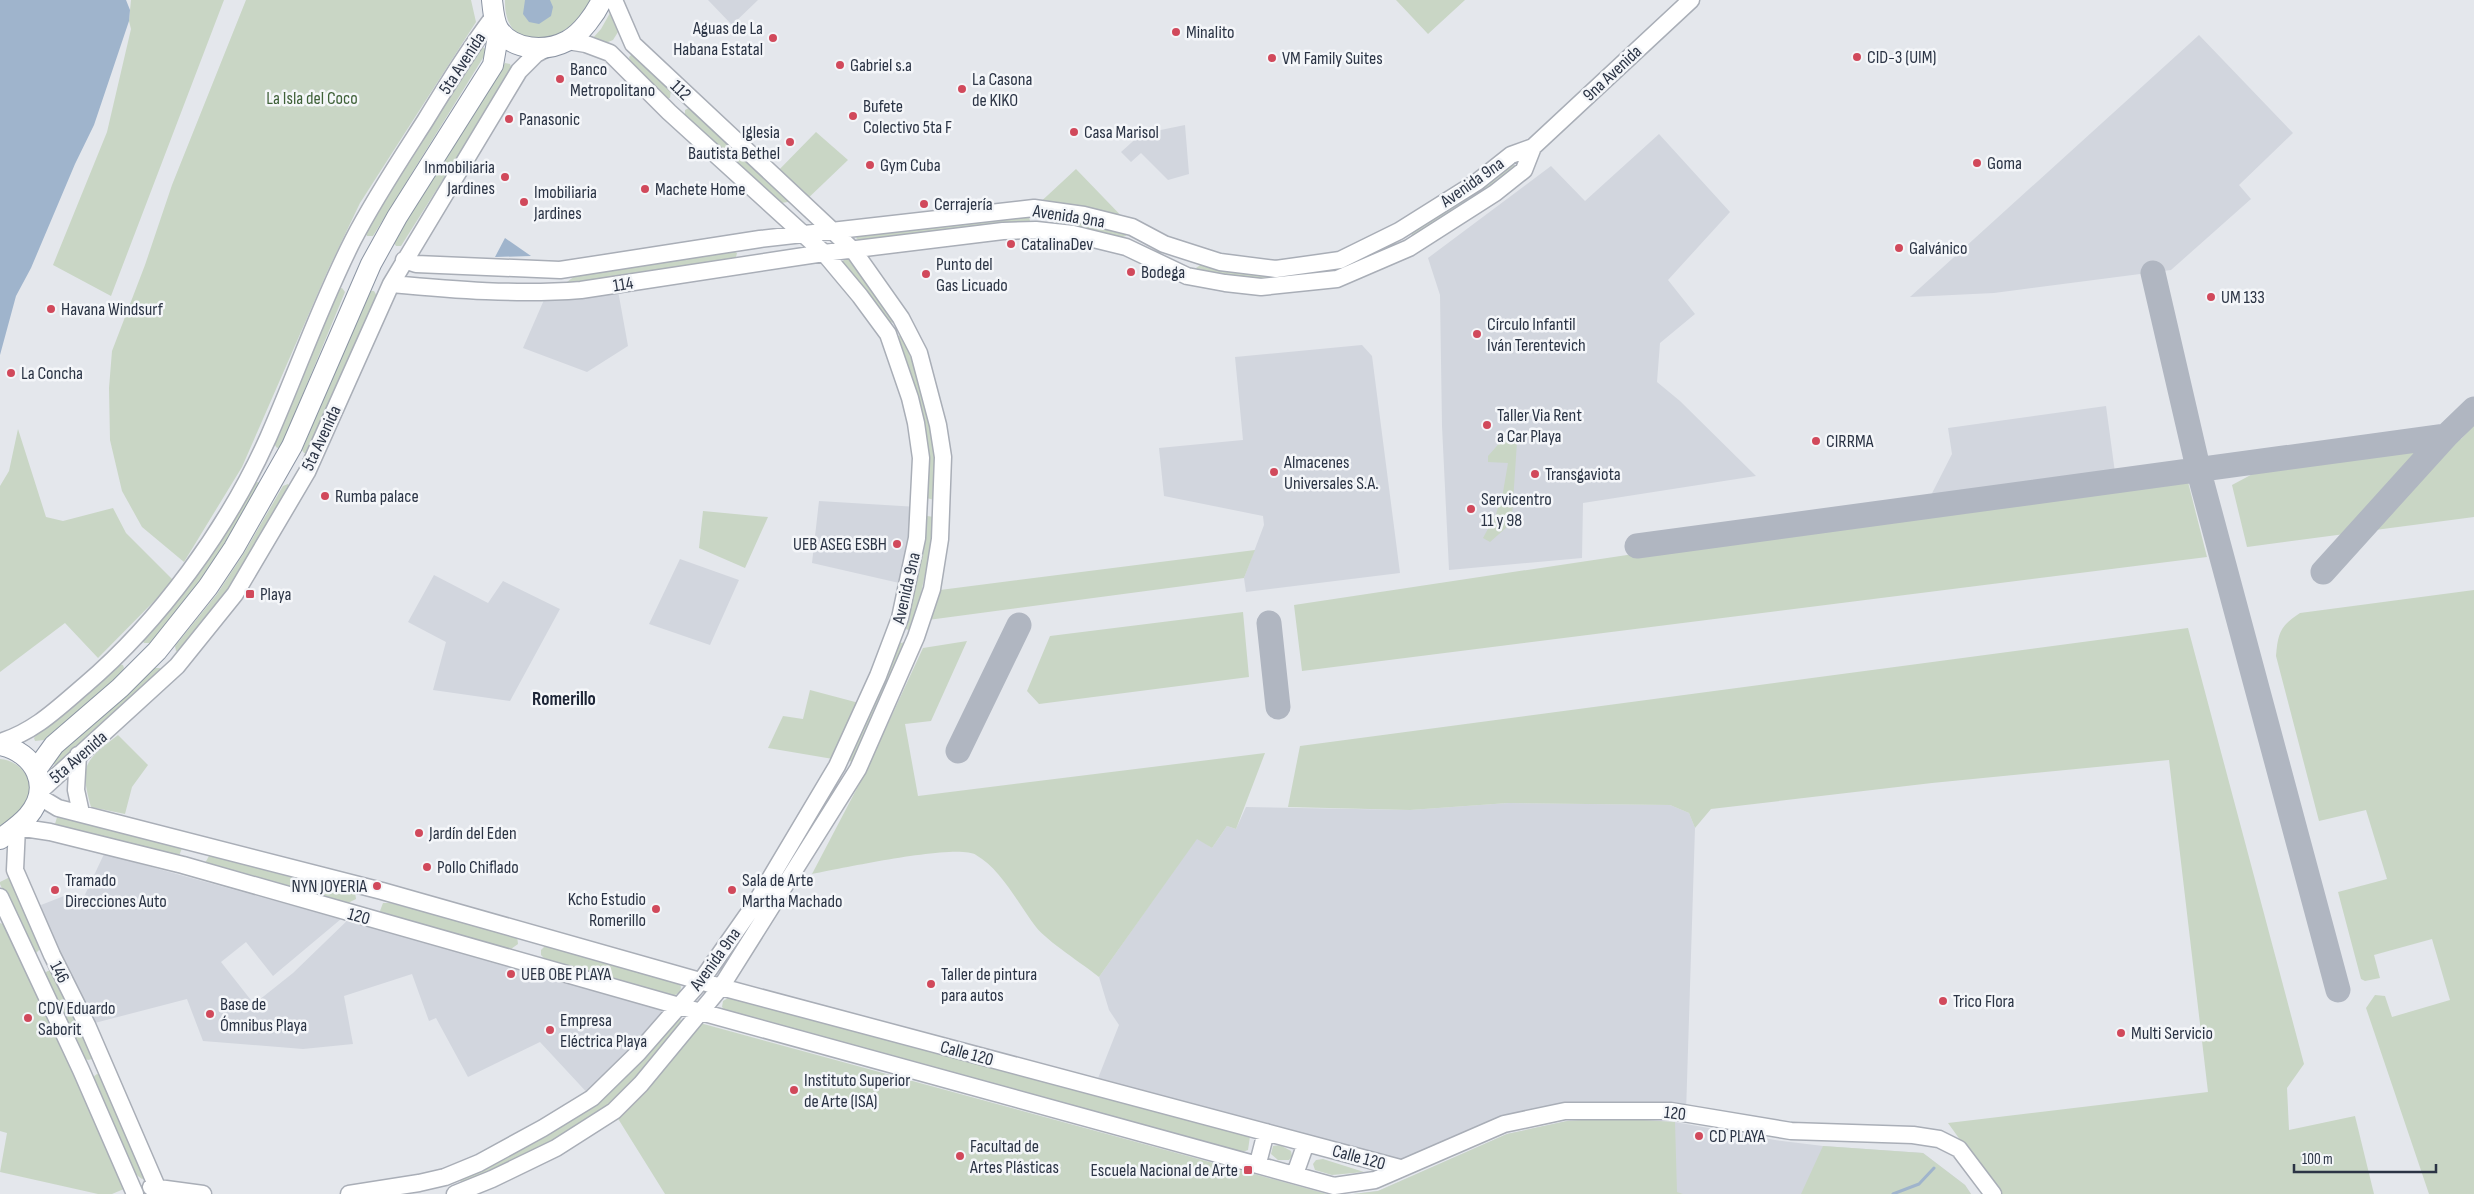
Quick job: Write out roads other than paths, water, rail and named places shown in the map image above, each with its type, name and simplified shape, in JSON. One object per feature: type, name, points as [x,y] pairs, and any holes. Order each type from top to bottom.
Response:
[{"type":"highway","name":"5ta Avenida","points":[[36,770],[54,745],[120,688],[157,651],[208,587],[234,548],[292,446],[371,264],[402,208],[493,65],[510,55],[528,48],[559,44],[590,20],[602,0]]},
{"type":"highway","name":"5ta Avenida","points":[[495,15],[509,40],[528,48]]},
{"type":"highway","name":"5ta Avenida","points":[[493,65],[495,15]]},
{"type":"highway","points":[[0,744],[27,757],[36,770],[38,795],[28,816],[17,827],[0,839]]},
{"type":"highway","name":"5ta Avenida","points":[[20,752],[54,745]]},
{"type":"main road","name":"112","points":[[614,0],[634,44],[853,250]]},
{"type":"main road","name":"9na Avenida","points":[[1533,147],[1691,0]]},
{"type":"main road","name":"5ta Avenida","points":[[0,744],[33,729],[102,670],[129,644],[184,578],[222,524],[267,439],[313,323],[354,239],[422,125],[495,15]]},
{"type":"main road","points":[[610,53],[628,33]]},
{"type":"main road","name":"112","points":[[559,44],[586,44],[610,53],[669,112],[802,235]]},
{"type":"main road","name":"5ta Avenida","points":[[38,795],[78,755],[177,666],[235,594],[307,472],[391,284],[404,260],[519,71],[536,54],[559,44]]},
{"type":"main road","name":"Avenida 9na","points":[[802,235],[1034,208],[1084,215],[1132,227],[1164,244],[1220,262],[1276,269],[1303,266],[1340,260],[1399,231],[1477,182],[1511,155],[1533,147]]},
{"type":"main road","name":"Avenida 9na","points":[[455,1194],[492,1179],[556,1148],[614,1111],[641,1084],[699,1011],[721,987],[858,769],[916,637],[932,589],[940,539],[943,457],[938,424],[928,381],[902,318],[853,250],[1003,231],[1036,230],[1073,234],[1126,247],[1187,276],[1225,283],[1261,287],[1337,279],[1409,248],[1495,193],[1524,170],[1533,147]]},
{"type":"main road","name":"Avenida 9na","points":[[349,1194],[445,1177],[478,1163],[544,1128],[592,1098],[638,1053],[701,981],[755,904],[837,766],[878,676],[893,638],[904,602],[917,538],[920,458],[916,423],[910,398],[888,334],[860,296],[824,254],[802,235]]},
{"type":"main road","name":"114","points":[[404,260],[416,264],[560,270],[802,235]]},
{"type":"main road","name":"114","points":[[391,284],[469,291],[547,293],[617,285],[853,250]]},
{"type":"main road","points":[[893,638],[916,637]]},
{"type":"main road","points":[[78,755],[76,790],[80,813]]},
{"type":"main road","name":"120","points":[[38,795],[58,808],[382,891],[701,981]]},
{"type":"main road","name":"120","points":[[17,827],[50,832],[183,865],[699,1011]]},
{"type":"main road","name":"146","points":[[17,827],[15,870],[52,955],[87,1025],[159,1191]]},
{"type":"main road","name":"146","points":[[0,897],[81,1070],[133,1190]]},
{"type":"main road","name":"Calle 120","points":[[701,981],[1400,1168]]},
{"type":"main road","name":"Calle 120","points":[[699,1011],[1258,1163],[1334,1186],[1375,1180],[1400,1168]]},
{"type":"main road","name":"120","points":[[1400,1168],[1504,1124],[1565,1111],[1671,1111],[1790,1131],[1913,1135],[1939,1139],[1958,1149],[1993,1194]]},
{"type":"main road","points":[[1258,1163],[1266,1132]]},
{"type":"main road","points":[[1295,1174],[1306,1143]]},
{"type":"main road","points":[[133,1190],[203,1194]]},
{"type":"water","points":[[0,0],[126,0],[130,10],[129,21],[94,125],[75,164],[31,268],[16,296],[0,355]]},
{"type":"water","points":[[525,0],[550,0],[553,7],[551,16],[539,24],[529,22],[523,14]]},
{"type":"water","points":[[505,238],[531,256],[495,257]]},
{"type":"waterway","points":[[1893,1194],[1919,1184],[1934,1168]]},
{"type":"place","name":"Minalito","points":[[1176,32]]},
{"type":"place","name":"Aguas de La Habana Estatal","points":[[773,38]]},
{"type":"place","name":"CID-3 (UIM)","points":[[1857,57]]},
{"type":"place","name":"VM Family Suites","points":[[1272,58]]},
{"type":"place","name":"Gabriel s.a","points":[[840,65]]},
{"type":"place","name":"Banco Metropolitano","points":[[560,79]]},
{"type":"place","name":"La Casona de KIKO","points":[[962,89]]},
{"type":"place","name":"Bufete Colectivo 5ta F","points":[[853,116]]},
{"type":"place","name":"Panasonic","points":[[509,119]]},
{"type":"place","name":"Casa Marisol","points":[[1074,132]]},
{"type":"place","name":"Iglesia Bautista Bethel","points":[[790,142]]},
{"type":"place","name":"Goma","points":[[1977,163]]},
{"type":"place","name":"Gym Cuba","points":[[870,165]]},
{"type":"place","name":"Inmobiliaria Jardines","points":[[505,177]]},
{"type":"place","name":"Machete Home","points":[[645,189]]},
{"type":"place","name":"Imobiliaria Jardines","points":[[524,202]]},
{"type":"place","name":"Cerrajería","points":[[924,204]]},
{"type":"place","name":"CatalinaDev","points":[[1011,244]]},
{"type":"place","name":"Galvánico","points":[[1899,248]]},
{"type":"place","name":"Bodega","points":[[1131,272]]},
{"type":"place","name":"Punto del Gas Licuado","points":[[926,274]]},
{"type":"place","name":"UM 133","points":[[2211,297]]},
{"type":"place","name":"Havana Windsurf","points":[[51,309]]},
{"type":"place","name":"Círculo Infantil Iván Terentevich","points":[[1477,334]]},
{"type":"place","name":"La Concha","points":[[11,373]]},
{"type":"place","name":"Taller Via Rent a Car Playa","points":[[1487,425]]},
{"type":"place","name":"CIRRMA","points":[[1816,441]]},
{"type":"place","name":"Almacenes Universales S.A.","points":[[1274,472]]},
{"type":"place","name":"Transgaviota","points":[[1535,474]]},
{"type":"place","name":"Rumba palace","points":[[325,496]]},
{"type":"place","name":"Servicentro 11 y 98","points":[[1471,509]]},
{"type":"place","name":"UEB ASEG ESBH","points":[[897,544]]},
{"type":"place","name":"Playa","points":[[250,594]]},
{"type":"place","name":"Jardín del Eden","points":[[419,833]]},
{"type":"place","name":"Pollo Chiflado","points":[[427,867]]},
{"type":"place","name":"NYN JOYERIA","points":[[377,886]]},
{"type":"place","name":"Tramado Direcciones Auto","points":[[55,890]]},
{"type":"place","name":"Sala de Arte Martha Machado","points":[[732,890]]},
{"type":"place","name":"Kcho Estudio Romerillo","points":[[656,909]]},
{"type":"place","name":"UEB OBE PLAYA","points":[[511,974]]},
{"type":"place","name":"Taller de pintura para autos","points":[[931,984]]},
{"type":"place","name":"Trico Flora","points":[[1943,1001]]},
{"type":"place","name":"Base de Ómnibus Playa","points":[[210,1014]]},
{"type":"place","name":"CDV Eduardo Saborit","points":[[28,1018]]},
{"type":"place","name":"Empresa Eléctrica Playa","points":[[550,1030]]},
{"type":"place","name":"Multi Servicio","points":[[2121,1033]]},
{"type":"place","name":"Instituto Superior de Arte (ISA)","points":[[794,1090]]},
{"type":"place","name":"CD PLAYA","points":[[1699,1136]]},
{"type":"place","name":"Facultad de Artes Plásticas","points":[[960,1156]]},
{"type":"place","name":"Escuela Nacional de Arte","points":[[1248,1170]]},
{"type":"district","name":"Romerillo","points":[[564,698]]},
{"type":"park label","name":"La Isla del Coco","points":[[312,98]]}]
